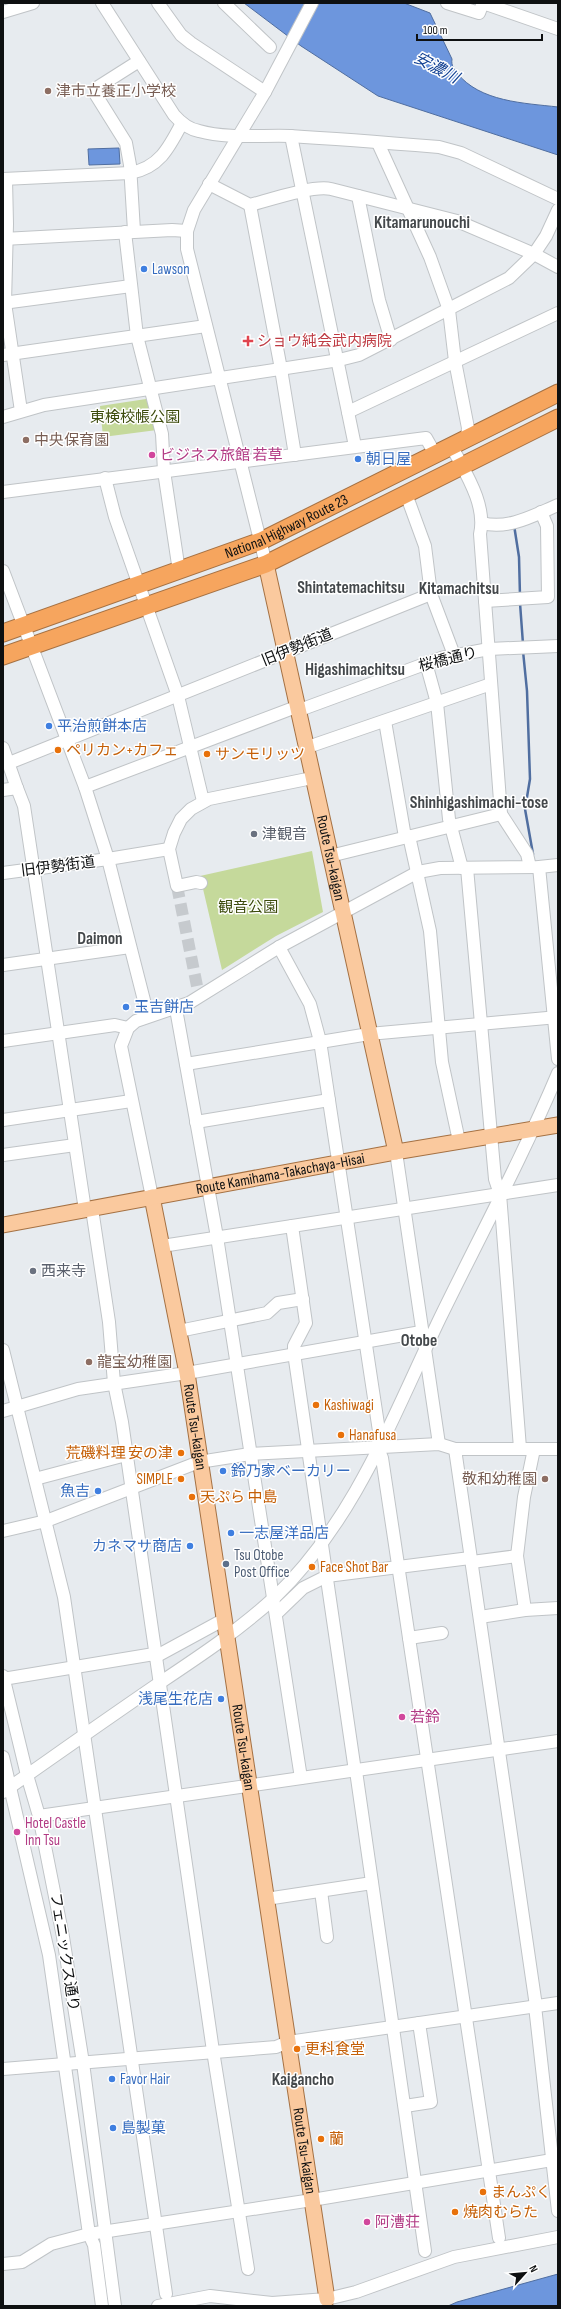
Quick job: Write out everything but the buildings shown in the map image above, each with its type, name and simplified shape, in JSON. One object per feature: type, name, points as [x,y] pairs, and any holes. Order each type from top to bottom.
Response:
[{"type":"highway","name":"National Highway Route 23","points":[[3,633],[261,541],[558,392]]},
{"type":"highway","name":"National Highway Route 23","points":[[3,656],[266,564],[558,418]]},
{"type":"main road","name":"Route Tsu-kaigan","points":[[266,564],[305,748],[396,1152]]},
{"type":"main road","name":"Route Kamihama-Takachaya-Hisai","points":[[3,1225],[338,1164],[396,1152],[558,1125]]},
{"type":"main road","name":"Route Tsu-kaigan","points":[[152,1197],[187,1373],[199,1462],[223,1620],[228,1636],[266,1899],[327,2299]]},
{"type":"street","points":[[3,12],[33,3]]},
{"type":"street","points":[[102,3],[182,124],[199,131],[239,135],[291,136],[440,147],[450,149],[558,199]]},
{"type":"street","points":[[158,3],[181,35],[191,44],[265,92]]},
{"type":"street","points":[[224,3],[270,47]]},
{"type":"street","points":[[266,564],[187,249],[187,231],[194,210],[265,92],[312,3]]},
{"type":"street","points":[[447,3],[479,13],[483,3],[558,29]]},
{"type":"street","points":[[139,61],[98,87],[96,95],[126,143],[130,173],[129,232],[131,286],[137,336],[162,434],[164,471],[179,571]]},
{"type":"street","points":[[21,411],[8,355],[4,303],[4,179],[130,173],[148,167],[164,156],[182,124]]},
{"type":"street","points":[[291,136],[339,360],[355,446]]},
{"type":"street","points":[[378,143],[430,257],[449,310],[455,361],[468,428],[467,437]]},
{"type":"street","points":[[209,184],[250,205],[302,192],[326,188],[457,221],[534,254],[558,267]]},
{"type":"street","points":[[358,196],[379,300],[390,340]]},
{"type":"street","points":[[250,205],[281,369],[295,455]]},
{"type":"street","points":[[3,417],[44,405],[339,360],[359,355],[509,278],[534,254],[546,236],[558,210]]},
{"type":"street","points":[[4,239],[172,230],[187,231]]},
{"type":"street","points":[[4,303],[131,286]]},
{"type":"street","points":[[348,412],[558,313]]},
{"type":"street","points":[[8,355],[206,326]]},
{"type":"street","points":[[3,492],[426,438],[435,454]]},
{"type":"street","points":[[452,445],[479,505],[482,523],[480,534],[501,814],[535,867],[558,1059]]},
{"type":"street","points":[[105,478],[115,517],[178,696],[203,801]]},
{"type":"street","points":[[406,494],[425,546],[431,594],[454,655]]},
{"type":"street","points":[[482,523],[496,527],[514,523],[558,505]]},
{"type":"street","points":[[485,600],[553,597],[547,526],[542,512]]},
{"type":"street","name":"旧伊勢街道","points":[[3,571],[30,646],[85,787],[108,859],[3,873]]},
{"type":"street","name":"旧伊勢街道","points":[[9,763],[431,594]]},
{"type":"street","name":"桜橋通り","points":[[85,787],[190,747],[426,663],[454,655],[489,649],[558,646]]},
{"type":"street","points":[[426,663],[437,703],[451,826],[464,868],[482,1023],[495,1179],[500,1194],[520,1448]]},
{"type":"street","points":[[305,748],[491,684]]},
{"type":"street","points":[[386,721],[407,836],[418,872],[430,931],[440,1027],[442,1062],[459,1141]]},
{"type":"street","points":[[3,748],[24,806],[75,1145],[109,1322],[114,1383],[126,1455],[154,1656],[165,1716],[237,2211],[248,2269]]},
{"type":"street","points":[[201,883],[196,882],[177,886],[166,850],[181,819],[203,801],[312,778]]},
{"type":"street","points":[[3,790],[17,788]]},
{"type":"street","points":[[330,856],[501,814]]},
{"type":"street","points":[[148,1016],[108,859],[166,850]]},
{"type":"street","points":[[152,1197],[131,1101],[121,1046],[128,1028],[136,1021],[148,1016],[176,1009],[189,1003],[279,947],[418,872],[431,869],[535,867],[558,865]]},
{"type":"street","points":[[3,965],[130,946]]},
{"type":"street","points":[[279,947],[310,1004],[320,1041],[379,1432],[378,1448],[382,1458],[426,1760],[499,2238]]},
{"type":"street","points":[[176,1009],[216,1237],[301,1778]]},
{"type":"street","points":[[186,1064],[369,1034],[552,1017]]},
{"type":"street","points":[[3,1041],[115,1025],[128,1028]]},
{"type":"street","points":[[7,1789],[228,1636],[273,1599],[322,1544],[355,1493],[378,1448],[425,1354],[500,1194],[534,1129],[556,1077]]},
{"type":"street","points":[[196,1122],[328,1100]]},
{"type":"street","points":[[3,1120],[131,1101]]},
{"type":"street","points":[[3,1155],[75,1145]]},
{"type":"street","points":[[396,1152],[421,1332],[439,1444]]},
{"type":"street","points":[[162,1246],[558,1185]]},
{"type":"street","points":[[292,1226],[306,1323],[294,1346],[294,1353],[425,2251]]},
{"type":"street","points":[[179,1331],[229,1322],[267,1313],[278,1303],[303,1300]]},
{"type":"street","points":[[3,1412],[78,1389],[187,1373],[294,1353],[421,1332]]},
{"type":"street","points":[[3,1350],[64,1598],[166,2294]]},
{"type":"street","points":[[3,1531],[46,1522],[199,1462],[250,1454],[439,1444],[455,1449],[558,1449]]},
{"type":"street","points":[[455,1449],[536,2006],[555,2159],[558,2212]]},
{"type":"street","points":[[525,1610],[518,1556],[524,1497],[534,1449]]},
{"type":"street","points":[[35,1479],[126,1455]]},
{"type":"street","points":[[276,1614],[302,1588],[327,1576],[518,1556]]},
{"type":"street","points":[[480,1617],[525,1610],[558,1608]]},
{"type":"street","points":[[3,1678],[74,1666],[154,1656],[223,1620]]},
{"type":"street","points":[[409,1638],[442,1633]]},
{"type":"street","name":"フェニックス通り","points":[[3,1678],[27,1775],[39,1816],[63,1937],[83,2063],[115,2306]]},
{"type":"street","points":[[148,1691],[165,1716]]},
{"type":"street","points":[[39,1816],[355,1771],[498,1748],[558,1741]]},
{"type":"street","name":"フェニックス通り","points":[[3,1757],[7,1789],[48,1948],[102,2306]]},
{"type":"street","points":[[266,1899],[372,1883]]},
{"type":"street","points":[[321,1890],[327,1936]]},
{"type":"street","points":[[3,2069],[276,2047],[288,2042],[558,2003]]},
{"type":"street","points":[[405,2106],[431,2102],[419,2023]]},
{"type":"street","points":[[3,2264],[22,2262],[51,2244],[90,2234],[312,2200],[555,2159]]},
{"type":"street","points":[[158,2306],[210,2296],[272,2303],[327,2299],[356,2292],[454,2257],[558,2237]]},
{"type":"green space","name":"東検校帳公園","points":[[146,399],[149,401],[157,430],[103,437],[100,406]]},
{"type":"green space","name":"観音公園","points":[[312,851],[323,912],[276,936],[222,970],[200,876]]},
{"type":"water","name":"安濃川","points":[[244,3],[404,3],[430,13],[452,59],[453,67],[467,83],[478,90],[503,99],[558,107],[558,155],[378,96],[301,46]]},
{"type":"water","points":[[119,148],[120,164],[89,165],[88,149]]},
{"type":"water","points":[[558,2274],[558,2306],[448,2306],[457,2302]]},
{"type":"waterway","points":[[514,525],[519,557],[520,596]]},
{"type":"waterway","points":[[520,603],[523,644]]},
{"type":"waterway","points":[[523,651],[527,691],[530,779],[525,809],[533,854]]},
{"type":"tunnel","points":[[177,886],[199,996]]},
{"type":"place","name":"津市立養正小学校","points":[[48,91]]},
{"type":"place","name":"Lawson","points":[[144,269]]},
{"type":"place","name":"ショウ純会武内病院","points":[[248,341]]},
{"type":"place","name":"中央保育園","points":[[26,440]]},
{"type":"place","name":"ビジネス旅館 若草","points":[[152,455]]},
{"type":"place","name":"朝日屋","points":[[358,459]]},
{"type":"place","name":"平治煎餅本店","points":[[49,726]]},
{"type":"place","name":"ペリカン+カフェ","points":[[58,750]]},
{"type":"place","name":"サンモリッツ","points":[[207,754]]},
{"type":"place","name":"津観音","points":[[254,834]]},
{"type":"place","name":"玉吉餅店","points":[[126,1007]]},
{"type":"place","name":"西来寺","points":[[33,1271]]},
{"type":"place","name":"龍宝幼稚園","points":[[89,1362]]},
{"type":"place","name":"Kashiwagi","points":[[316,1405]]},
{"type":"place","name":"Hanafusa","points":[[341,1435]]},
{"type":"place","name":"荒磯料理 安の津","points":[[181,1453]]},
{"type":"place","name":"鈴乃家ベーカリー","points":[[223,1471]]},
{"type":"place","name":"SIMPLE","points":[[181,1479]]},
{"type":"place","name":"敬和幼稚園","points":[[545,1479]]},
{"type":"place","name":"魚吉","points":[[98,1491]]},
{"type":"place","name":"天ぷら 中島","points":[[192,1497]]},
{"type":"place","name":"一志屋洋品店","points":[[231,1533]]},
{"type":"place","name":"カネマサ商店","points":[[190,1546]]},
{"type":"place","name":"Tsu Otobe Post Office","points":[[226,1564]]},
{"type":"place","name":"Face Shot Bar","points":[[312,1567]]},
{"type":"place","name":"浅尾生花店","points":[[221,1699]]},
{"type":"place","name":"若鈴","points":[[402,1717]]},
{"type":"place","name":"Hotel Castle Inn Tsu","points":[[17,1832]]},
{"type":"place","name":"更科食堂","points":[[297,2049]]},
{"type":"place","name":"Favor Hair","points":[[112,2079]]},
{"type":"place","name":"島製菓","points":[[113,2128]]},
{"type":"place","name":"蘭","points":[[321,2139]]},
{"type":"place","name":"まんぷく","points":[[483,2192]]},
{"type":"place","name":"焼肉むらた","points":[[455,2212]]},
{"type":"place","name":"阿漕荘","points":[[367,2222]]},
{"type":"district","name":"Kitamarunouchi","points":[[422,222]]},
{"type":"district","name":"Shintatemachitsu","points":[[351,587]]},
{"type":"district","name":"Kitamachitsu","points":[[459,588]]},
{"type":"district","name":"Higashimachitsu","points":[[355,669]]},
{"type":"district","name":"Shinhigashimachi-tose","points":[[479,802]]},
{"type":"district","name":"Daimon","points":[[100,938]]},
{"type":"district","name":"Otobe","points":[[419,1340]]},
{"type":"district","name":"Kaigancho","points":[[303,2079]]}]
